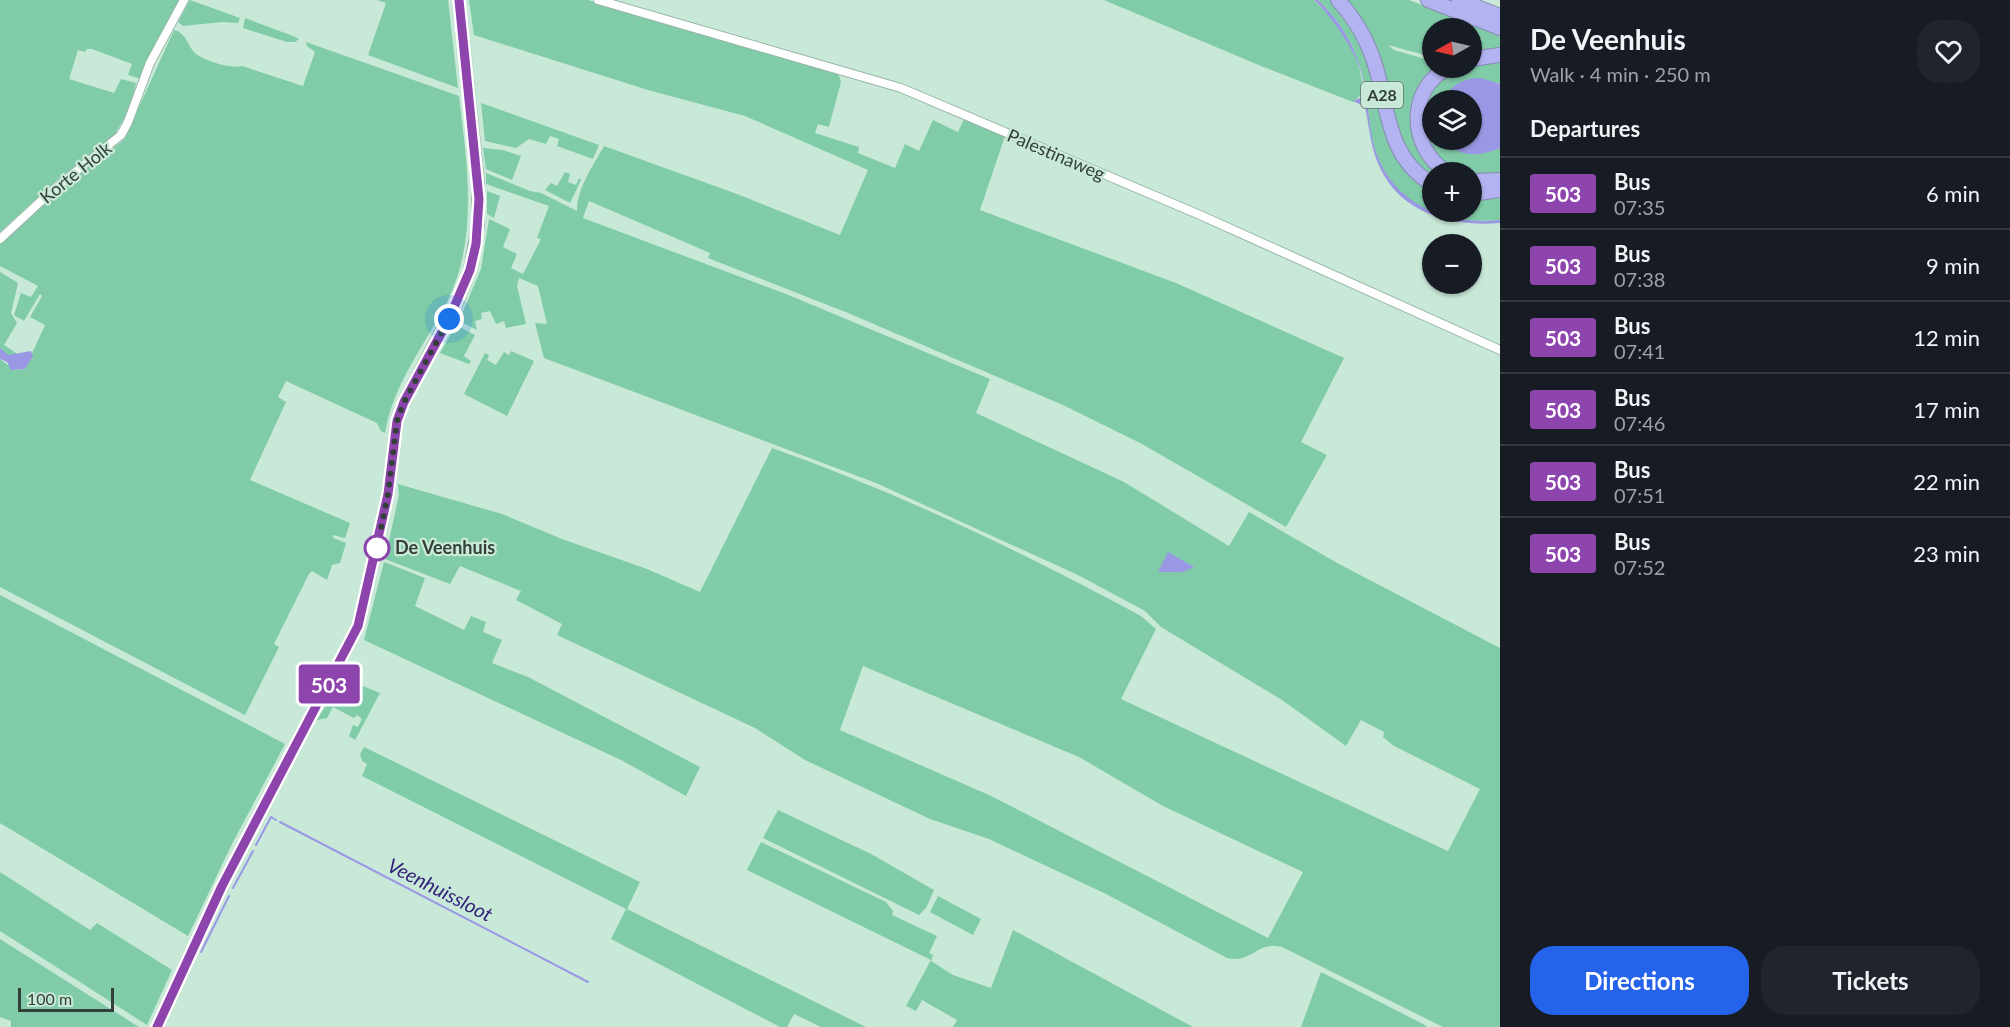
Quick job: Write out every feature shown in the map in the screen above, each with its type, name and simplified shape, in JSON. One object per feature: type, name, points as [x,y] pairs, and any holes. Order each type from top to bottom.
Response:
[{"type":"highway","name":"A28","points":[[1338,0],[1357,24],[1373,58],[1395,144],[1412,169],[1422,176]]},
{"type":"highway","points":[[1428,0],[1500,28]]},
{"type":"highway","points":[[1459,0],[1500,16]]},
{"type":"highway","points":[[1482,58],[1500,55]]},
{"type":"highway","name":"A28","points":[[1436,162],[1426,152],[1417,122],[1419,104],[1426,88],[1437,78]]},
{"type":"highway","points":[[1482,181],[1500,180]]},
{"type":"highway","points":[[1482,193],[1500,190]]},
{"type":"main road","points":[[157,1027],[222,886],[358,626],[388,494],[397,421],[404,402],[449,319],[470,270],[478,226],[478,191],[459,0]]},
{"type":"street","name":"Korte Holk","points":[[0,238],[60,183],[121,135],[150,63],[184,0]]},
{"type":"street","name":"Palestinaweg","points":[[598,0],[901,88],[1200,215],[1500,350]]},
{"type":"green space","points":[[0,0],[182,0],[158,39],[141,79],[128,75],[132,64],[92,49],[87,49],[85,52],[78,50],[69,79],[114,93],[121,79],[136,83],[130,109],[111,140],[60,177],[0,232]]},
{"type":"green space","points":[[190,0],[240,18],[238,23],[222,22],[183,26],[178,22]]},
{"type":"green space","points":[[377,0],[448,0],[458,88],[368,55],[386,3]]},
{"type":"green space","points":[[469,0],[588,0],[838,73],[841,82],[829,127],[818,124],[815,133],[859,147],[858,153],[895,168],[905,144],[919,151],[933,120],[958,132],[964,119],[1005,136],[980,210],[1176,283],[1344,358],[1301,442],[1327,455],[1286,527],[1142,444],[1063,405],[848,313],[708,258],[710,253],[589,201],[583,218],[786,294],[990,379],[976,413],[1124,482],[1229,546],[1249,512],[1339,564],[1500,648],[1500,1027],[1443,1027],[1282,947],[1266,947],[1243,958],[1227,958],[1106,894],[989,839],[930,819],[805,760],[755,728],[557,635],[562,624],[516,600],[521,591],[460,566],[450,584],[385,559],[399,495],[398,484],[502,514],[562,539],[647,569],[700,592],[772,448],[867,484],[960,525],[1141,616],[1156,629],[1121,699],[1448,851],[1480,789],[1394,746],[1383,737],[1384,732],[1361,720],[1346,746],[1282,700],[1161,627],[1145,611],[1078,575],[876,483],[544,358],[535,323],[547,324],[538,286],[519,278],[517,286],[526,324],[506,328],[504,321],[496,324],[490,311],[481,313],[482,319],[475,321],[477,330],[459,321],[481,269],[489,219],[510,229],[503,247],[517,254],[511,268],[523,274],[541,239],[537,238],[549,206],[486,184],[486,173],[530,191],[541,193],[577,211],[583,186],[604,146],[737,194],[840,235],[868,170],[745,116],[648,90],[474,35]],"holes":[[[863,666],[1079,757],[1163,806],[1303,872],[1268,938],[989,795],[840,730]]]},
{"type":"green space","points":[[1104,0],[1314,0],[1332,19],[1348,42],[1359,68],[1362,94],[1353,102]]},
{"type":"green space","points":[[1318,0],[1331,0],[1357,36],[1371,68],[1390,146],[1395,155],[1422,181],[1422,207],[1400,192],[1378,157],[1371,133],[1361,70],[1351,44],[1331,13]]},
{"type":"green space","points":[[1341,0],[1409,0],[1454,18],[1422,18],[1422,54],[1388,45],[1394,50],[1422,58],[1422,78],[1437,78],[1429,90],[1422,90],[1422,100],[1416,109],[1422,124],[1422,150],[1432,150],[1437,162],[1422,162],[1422,173],[1414,167]]},
{"type":"green space","points":[[245,18],[299,39],[295,42],[287,42],[243,28]]},
{"type":"green space","points":[[1482,29],[1500,36],[1500,53],[1482,56],[1482,40],[1484,40],[1482,40]]},
{"type":"green space","points":[[174,30],[182,34],[193,51],[205,59],[218,64],[242,66],[303,86],[315,52],[307,46],[306,42],[459,96],[465,148],[467,227],[464,252],[457,278],[447,302],[402,381],[385,433],[381,431],[377,423],[286,381],[278,397],[286,402],[250,480],[350,523],[345,538],[333,535],[333,538],[346,543],[340,563],[332,565],[327,580],[312,571],[309,574],[274,644],[279,647],[245,715],[0,587],[0,359],[14,370],[25,369],[45,325],[30,317],[42,296],[40,294],[24,321],[14,315],[21,293],[31,297],[38,286],[0,266],[0,244],[74,178],[124,140]]},
{"type":"green space","points":[[1500,61],[1500,84],[1475,80],[1460,83],[1450,90],[1433,90],[1444,78],[1482,78],[1483,63]]},
{"type":"green space","points":[[481,103],[599,145],[593,159],[557,146],[559,139],[550,136],[546,144],[529,139],[516,148],[485,141]]},
{"type":"green space","points":[[483,148],[503,150],[521,156],[512,180],[486,169]]},
{"type":"green space","points":[[1500,148],[1500,174],[1482,175],[1482,162],[1444,162],[1433,150],[1458,150],[1478,153]]},
{"type":"green space","points":[[565,172],[570,174],[568,182],[576,185],[579,178],[581,180],[570,203],[545,190],[551,183],[557,186]]},
{"type":"green space","points":[[487,191],[500,196],[494,218],[487,214]]},
{"type":"green space","points":[[1500,195],[1500,220],[1482,221],[1482,198]]},
{"type":"green space","points":[[0,272],[18,283],[11,313],[17,323],[4,345],[19,355],[7,355],[0,348]]},
{"type":"green space","points":[[456,325],[475,335],[464,356],[471,361],[469,364],[440,353]]},
{"type":"green space","points":[[511,351],[534,361],[507,416],[464,394],[485,353],[489,355],[487,360],[496,365],[504,352],[509,355]]},
{"type":"green space","points":[[384,562],[425,578],[415,606],[464,630],[471,616],[486,622],[483,632],[502,640],[492,663],[528,677],[700,767],[686,796],[621,760],[364,640]]},
{"type":"green space","points":[[0,595],[285,744],[232,844],[188,936],[0,823]]},
{"type":"green space","points":[[343,678],[380,693],[355,740],[349,736],[353,725],[358,727],[362,719],[357,715],[354,718],[333,707],[327,718],[317,720]]},
{"type":"green space","points":[[364,747],[640,882],[627,909],[866,1027],[821,1027],[794,1014],[787,1027],[780,1027],[611,939],[626,909],[362,776],[367,764],[362,761],[360,754]]},
{"type":"green space","points":[[778,810],[871,854],[934,890],[926,908],[919,915],[763,838]]},
{"type":"green space","points":[[761,842],[886,902],[893,911],[892,915],[937,936],[929,953],[933,955],[931,961],[953,975],[991,988],[1013,930],[1193,1027],[953,1027],[957,1020],[922,1000],[916,1011],[906,1006],[931,960],[747,870]]},
{"type":"green space","points":[[0,872],[90,930],[97,923],[172,970],[147,1025],[0,931]]},
{"type":"green space","points":[[938,896],[981,919],[973,935],[930,912]]},
{"type":"green space","points":[[0,939],[139,1027],[11,1027],[11,1021],[0,1017]]},
{"type":"green space","points":[[1321,972],[1425,1025],[1427,1027],[1301,1027]]},
{"type":"shaded area","points":[[1314,0],[1318,0],[1331,13],[1355,52],[1364,81],[1373,142],[1380,163],[1404,195],[1422,207],[1422,210],[1398,193],[1386,179],[1377,161],[1365,107],[1353,101],[1360,98],[1363,88],[1362,75],[1357,61],[1331,18]]},
{"type":"shaded area","points":[[1475,78],[1500,84],[1500,148],[1485,153],[1470,154],[1456,150],[1482,150],[1482,90],[1450,90],[1458,83]]},
{"type":"shaded area","points":[[1500,220],[1500,223],[1462,222]]},
{"type":"shaded area","points":[[0,348],[8,355],[31,351],[33,356],[25,369],[11,370],[7,362],[0,359]]},
{"type":"shaded area","points":[[1168,552],[1194,567],[1183,572],[1158,572]]},
{"type":"waterway","name":"Veenhuissloot","points":[[256,845],[271,817],[276,820]]},
{"type":"waterway","name":"Veenhuissloot","points":[[280,822],[588,982]]},
{"type":"waterway","name":"Veenhuissloot","points":[[233,888],[253,851]]},
{"type":"waterway","name":"Veenhuissloot","points":[[201,952],[229,896]]},
{"type":"bus line","name":"503","points":[[157,1027],[222,886],[347,651],[358,626],[388,494],[397,421],[404,402],[449,319],[470,270],[476,244],[479,199],[475,141],[459,0]]},
{"type":"place","name":"De Veenhuis","points":[[377,548]]},
{"type":"route","points":[[377,548],[388,494],[397,421],[404,402],[449,319]]}]
